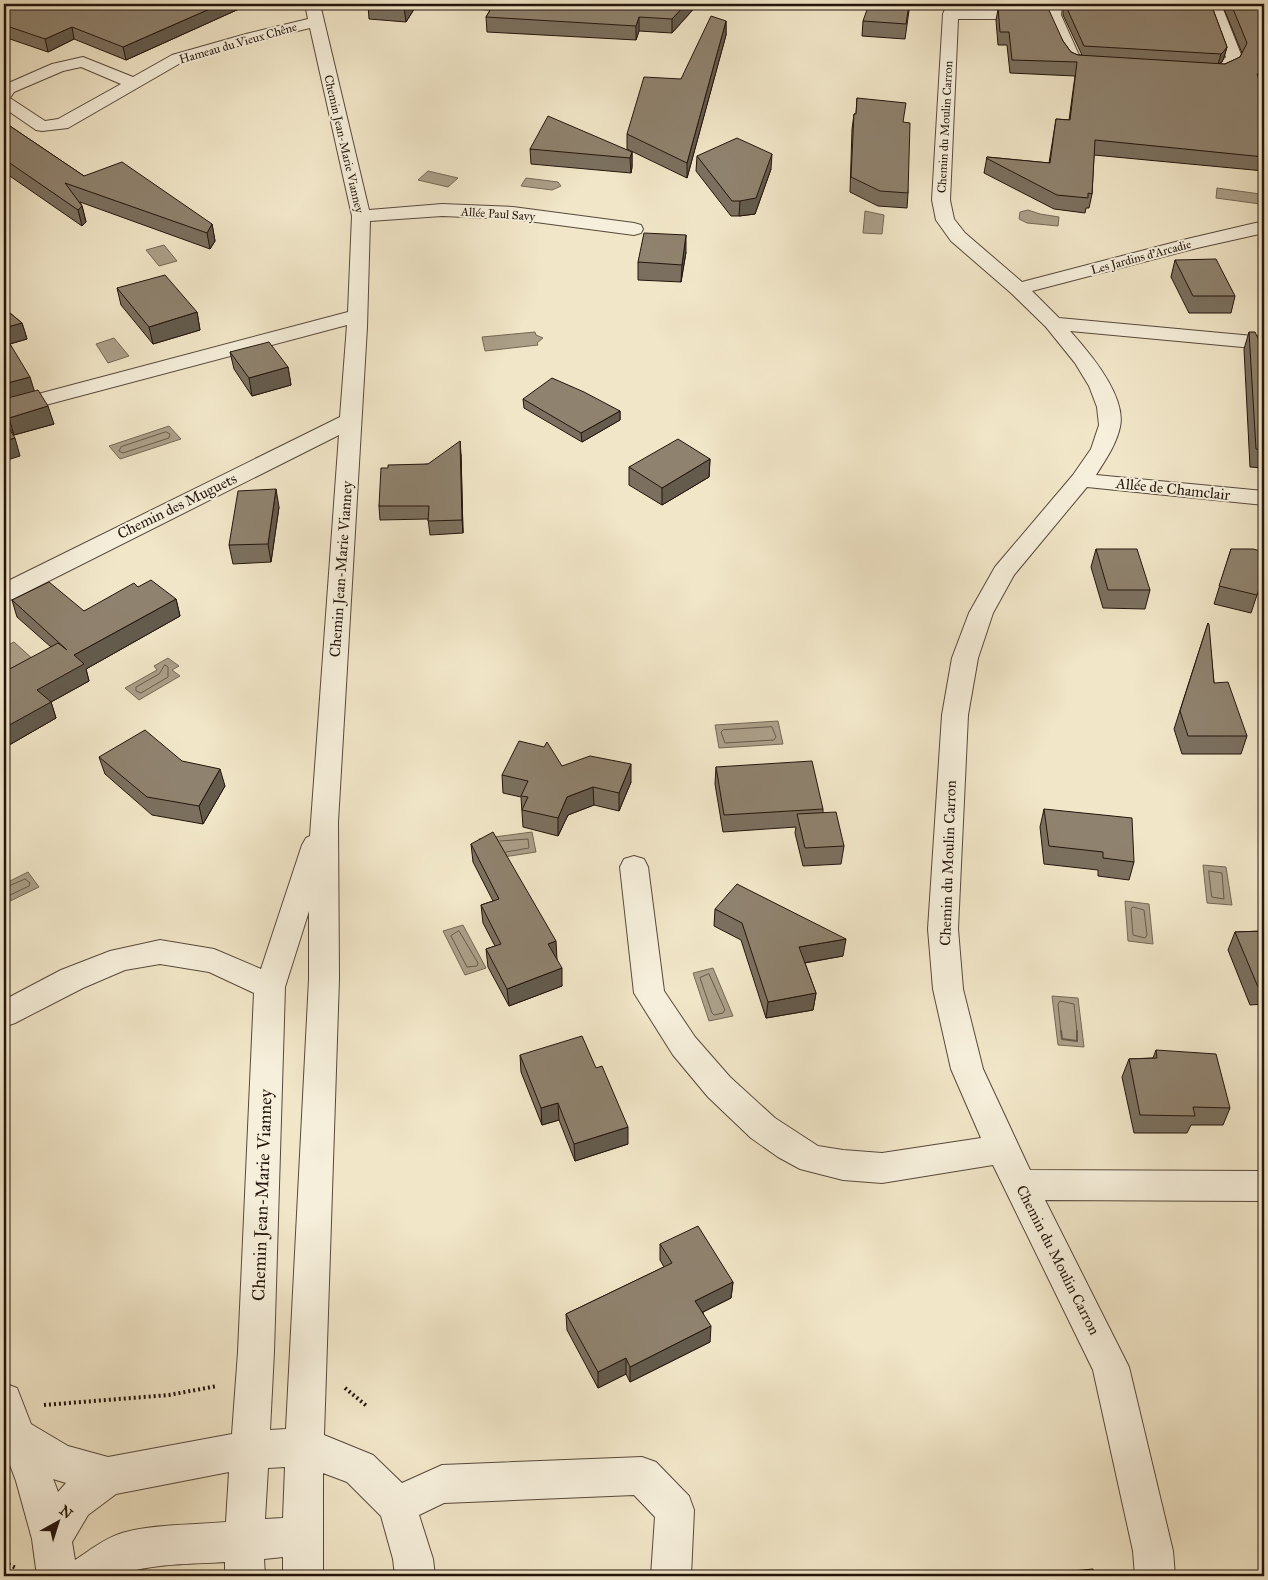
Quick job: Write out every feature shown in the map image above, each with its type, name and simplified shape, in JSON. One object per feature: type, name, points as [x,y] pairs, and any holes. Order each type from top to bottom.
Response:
[{"type":"street","points":[[1182,69],[1222,71],[1230,66],[1234,58],[1213,4]]},
{"type":"street","points":[[953,9],[976,13],[1054,10],[1070,54],[1076,62],[1112,66]]},
{"type":"street","name":"Chemin du Moulin Carron","points":[[953,9],[941,200],[945,220],[958,237],[1018,289],[1053,323],[1084,360],[1100,386],[1108,407],[1110,425],[1102,449],[1081,480],[1004,572],[981,613],[965,658],[955,715],[943,929],[948,989],[967,1069],[1002,1149],[1112,1367],[1153,1552],[1155,1576]]},
{"type":"street","name":"Hameau du Vieux Chêne","points":[[4,101],[42,126],[62,124],[178,58],[252,36],[314,13]]},
{"type":"street","name":"Chemin Jean-Marie Vianney","points":[[303,1576],[302,1536],[307,1372],[324,979],[324,822],[358,316],[361,216],[314,13]]},
{"type":"street","points":[[4,95],[8,89],[58,67],[83,62],[135,84]]},
{"type":"street","name":"Allée Paul Savy","points":[[361,216],[442,210],[504,212],[634,229]]},
{"type":"street","name":"Les Jardins d'Arcadie","points":[[1018,289],[1194,243],[1264,227]]},
{"type":"street","points":[[4,410],[358,316]]},
{"type":"street","points":[[1053,323],[1264,343]]},
{"type":"street","name":"Chemin des Muguets","points":[[4,592],[351,420]]},
{"type":"street","name":"Allée de Chamclair","points":[[1081,480],[1264,498]]},
{"type":"street","name":"Chemin Jean-Marie Vianney","points":[[244,1558],[248,1450],[256,1352],[270,987],[324,822]]},
{"type":"street","points":[[634,867],[649,993],[684,1046],[719,1087],[763,1128],[790,1147],[812,1159],[843,1165],[882,1168],[1002,1149]]},
{"type":"street","points":[[4,1014],[72,979],[121,959],[160,952],[214,961],[270,987]]},
{"type":"street","points":[[1020,1185],[1264,1186]]},
{"type":"street","points":[[4,1401],[35,1482],[52,1539],[57,1576]]},
{"type":"street","points":[[17,1436],[60,1463],[108,1476],[248,1450],[305,1447],[360,1468],[397,1505],[413,1559],[415,1576]]},
{"type":"street","points":[[52,1539],[74,1501],[108,1476]]},
{"type":"street","points":[[397,1505],[442,1484],[642,1476],[675,1510],[671,1576]]},
{"type":"street","points":[[86,1576],[122,1553],[162,1547],[244,1558],[302,1536]]},
{"type":"path","points":[[344,1378],[345,1388],[368,1407]]},
{"type":"path","points":[[41,1406],[169,1395],[222,1385]]},
{"type":"water","points":[[428,171],[458,178],[448,187],[418,180]]},
{"type":"water","points":[[526,178],[558,182],[561,186],[552,190],[521,186]]},
{"type":"water","points":[[1217,188],[1260,194],[1260,204],[1216,198]]},
{"type":"water","points":[[1028,210],[1059,217],[1058,226],[1027,223],[1019,219],[1020,212]]},
{"type":"water","points":[[865,211],[884,215],[882,234],[863,233]]},
{"type":"water","points":[[164,245],[177,261],[159,266],[146,250]]},
{"type":"water","points":[[535,332],[536,335],[543,338],[537,343],[538,345],[485,351],[482,337]]},
{"type":"water","points":[[114,338],[129,356],[108,363],[96,344]]},
{"type":"water","points":[[169,426],[181,439],[120,459],[109,446]]},
{"type":"water","points":[[14,642],[35,661],[4,677],[4,647]]},
{"type":"water","points":[[168,658],[179,666],[172,670],[180,676],[139,700],[125,688],[157,670],[154,666]]},
{"type":"water","points":[[778,721],[783,744],[719,748],[715,725]]},
{"type":"water","points":[[532,832],[536,852],[484,860],[479,839]]},
{"type":"water","points":[[1203,865],[1226,867],[1232,905],[1207,903]]},
{"type":"water","points":[[28,872],[39,887],[4,904],[4,884]]},
{"type":"water","points":[[1125,901],[1149,904],[1153,944],[1128,941]]},
{"type":"water","points":[[463,925],[486,968],[465,975],[443,931]]},
{"type":"water","points":[[713,968],[733,1016],[709,1021],[693,973]]},
{"type":"water","points":[[1052,996],[1078,998],[1084,1047],[1058,1045]]},
{"type":"building","points":[[4,4],[185,4],[196,8],[196,4],[221,4],[123,47],[72,27],[45,39],[4,25]]},
{"type":"building","points":[[368,4],[407,4],[404,7]]},
{"type":"building","points":[[494,4],[686,4],[672,19],[639,17],[636,26],[486,17]]},
{"type":"building","points":[[869,4],[909,4],[906,24],[863,21]]},
{"type":"building","points":[[1065,4],[1211,4],[1227,47],[1221,54],[1084,46]]},
{"type":"building","points":[[1231,4],[1264,4],[1264,74],[1257,74],[1264,92],[1264,157],[1095,140],[1092,194],[1088,193],[1088,198],[1057,195],[986,158],[1050,163],[1056,119],[1070,120],[1077,62],[1012,60],[1009,32],[1000,32],[998,7],[1048,8],[1063,41],[1071,52],[1078,55],[1225,64],[1240,57],[1247,43]]},
{"type":"building","points":[[711,16],[726,21],[687,163],[627,134],[644,77],[681,79]]},
{"type":"building","points":[[857,98],[906,103],[903,122],[910,123],[908,193],[880,191],[851,177],[854,114],[856,114]]},
{"type":"building","points":[[548,116],[632,152],[630,158],[530,149]]},
{"type":"building","points":[[4,122],[84,176],[122,162],[212,224],[207,233],[65,183],[82,206],[78,210],[4,159]]},
{"type":"building","points":[[737,138],[772,154],[756,198],[732,201],[697,156]]},
{"type":"building","points":[[644,233],[686,235],[682,265],[638,262]]},
{"type":"building","points":[[1216,259],[1235,296],[1193,296],[1175,260]]},
{"type":"building","points":[[165,275],[197,312],[149,327],[117,288]]},
{"type":"building","points":[[4,308],[22,323],[4,328]]},
{"type":"building","points":[[1249,332],[1255,332],[1264,351],[1264,450],[1256,449]]},
{"type":"building","points":[[4,334],[30,377],[4,384]]},
{"type":"building","points":[[269,342],[288,367],[249,378],[230,352]]},
{"type":"building","points":[[552,378],[620,411],[581,433],[523,399]]},
{"type":"building","points":[[38,390],[48,406],[9,418],[4,409],[4,399]]},
{"type":"building","points":[[4,421],[15,438],[4,441]]},
{"type":"building","points":[[678,439],[710,459],[662,488],[629,467]]},
{"type":"building","points":[[460,441],[462,520],[428,521],[429,506],[379,506],[381,468],[388,468],[388,465],[428,464]]},
{"type":"building","points":[[276,489],[268,544],[229,545],[238,491]]},
{"type":"building","points":[[1096,549],[1137,549],[1150,590],[1108,590]]},
{"type":"building","points":[[1231,549],[1253,549],[1264,552],[1264,574],[1257,595],[1219,586]]},
{"type":"building","points":[[151,580],[176,599],[74,655],[84,664],[37,690],[51,702],[4,728],[4,672],[58,643],[67,650],[12,600],[49,582],[84,611],[134,583],[138,587]]},
{"type":"building","points":[[1208,623],[1214,683],[1228,682],[1247,736],[1188,736],[1180,711]]},
{"type":"building","points":[[145,730],[182,761],[220,769],[199,806],[147,797],[99,757]]},
{"type":"building","points":[[519,741],[544,747],[547,742],[562,766],[590,756],[631,764],[619,793],[593,787],[567,797],[558,818],[522,810],[528,797],[521,796],[528,781],[502,775]]},
{"type":"building","points":[[812,761],[823,809],[724,815],[716,767]]},
{"type":"building","points":[[1044,809],[1132,818],[1134,862],[1103,858],[1103,852],[1049,846]]},
{"type":"building","points":[[836,812],[844,846],[805,848],[797,814]]},
{"type":"building","points":[[493,832],[556,941],[548,944],[562,968],[507,989],[486,949],[501,944],[481,905],[499,899],[471,844]]},
{"type":"building","points":[[737,884],[846,939],[799,947],[816,993],[768,1002],[742,923],[715,909]]},
{"type":"building","points":[[1264,931],[1264,987],[1258,987],[1235,932]]},
{"type":"building","points":[[582,1036],[596,1068],[602,1066],[628,1127],[574,1144],[558,1103],[541,1108],[520,1055]]},
{"type":"building","points":[[1156,1050],[1216,1054],[1230,1108],[1193,1107],[1195,1116],[1140,1115],[1129,1059],[1157,1058]]},
{"type":"building","points":[[698,1226],[733,1282],[695,1301],[711,1326],[630,1367],[626,1358],[598,1372],[566,1314],[672,1263],[660,1244]]},
{"type":"building","points":[[1093,1569],[1095,1576],[1062,1576],[1061,1572]]}]
